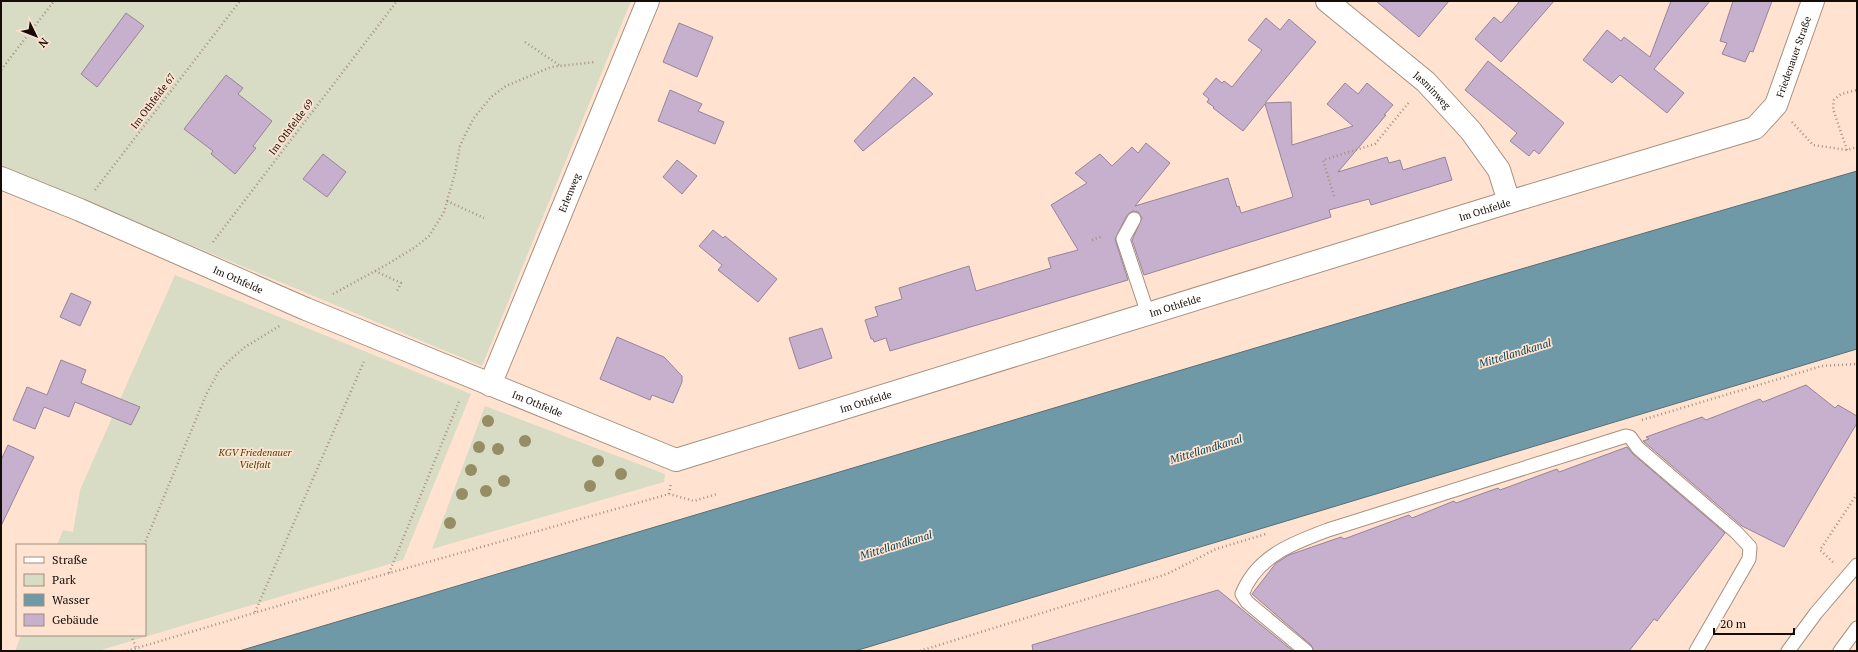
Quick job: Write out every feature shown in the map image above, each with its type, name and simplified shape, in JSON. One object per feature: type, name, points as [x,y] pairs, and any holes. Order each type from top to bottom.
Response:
[{"type":"street","name":"Erlenweg","points":[[490,385],[648,1]]},
{"type":"street","name":"Jasminweg","points":[[1327,1],[1426,82],[1471,131],[1499,170],[1509,202]]},
{"type":"street","name":"Friedenauer Straße","points":[[1755,128],[1776,105],[1813,1]]},
{"type":"street","name":"Im Othfelde","points":[[1,178],[80,210],[306,309],[676,460],[1509,202],[1755,128]]},
{"type":"lane","points":[[1134,219],[1124,239],[1148,314]]},
{"type":"lane","points":[[1306,651],[1247,602],[1242,594],[1247,581],[1268,558],[1291,543],[1328,530],[1630,436],[1638,448],[1736,532],[1750,547],[1749,559],[1696,651]]},
{"type":"lane","points":[[1788,651],[1816,613],[1857,565]]},
{"type":"lane","points":[[1840,651],[1857,628]]},
{"type":"path","points":[[1,70],[54,1]]},
{"type":"path","name":"Im Othfelde 67","points":[[80,210],[240,1]]},
{"type":"path","name":"Im Othfelde 69","points":[[198,262],[397,1]]},
{"type":"path","points":[[524,42],[559,66]]},
{"type":"path","points":[[144,544],[206,394],[219,371],[245,347],[306,309],[414,248],[429,236],[444,212],[455,173],[460,146],[468,128],[482,107],[491,97],[506,86],[551,67],[590,62],[600,63],[620,70]]},
{"type":"path","points":[[1334,196],[1323,160],[1375,144],[1426,82]]},
{"type":"path","points":[[1847,150],[1833,109],[1834,100],[1841,94],[1857,90]]},
{"type":"path","points":[[1776,105],[1814,145],[1847,150],[1857,147]]},
{"type":"path","points":[[447,201],[484,218]]},
{"type":"path","points":[[375,271],[400,283],[397,291]]},
{"type":"path","points":[[255,612],[353,384],[376,337]]},
{"type":"path","points":[[389,573],[470,377]]},
{"type":"path","points":[[127,651],[389,573],[669,494],[694,501],[717,494]]},
{"type":"path","points":[[1848,576],[1820,550],[1857,494]]},
{"type":"path","points":[[131,636],[136,648]]},
{"type":"green space","points":[[1,1],[631,1],[482,366],[1,166]]},
{"type":"green space","name":"KGV Friedenauer Vielfalt","points":[[175,275],[471,394],[403,560],[98,651],[15,651],[21,636],[146,636],[146,544],[57,544],[63,530],[73,532],[80,490]]},
{"type":"green space","points":[[485,406],[665,474],[664,482],[432,549]]},
{"type":"water","name":"Mittellandkanal","points":[[1857,171],[1857,349],[855,651],[239,651],[1480,281]]},
{"type":"building","points":[[1376,1],[1449,1],[1419,37]]},
{"type":"building","points":[[1520,1],[1554,1],[1501,62],[1475,39],[1494,17],[1501,23]]},
{"type":"building","points":[[1671,1],[1710,1],[1654,69],[1684,93],[1667,113],[1620,75],[1612,83],[1583,60],[1607,30],[1621,41],[1624,37],[1650,57]]},
{"type":"building","points":[[1733,1],[1772,1],[1753,52],[1750,51],[1745,62],[1722,54],[1727,43],[1720,41]]},
{"type":"building","points":[[126,13],[144,26],[97,87],[81,74]]},
{"type":"building","points":[[1266,18],[1280,30],[1289,19],[1316,42],[1265,103],[1291,102],[1292,145],[1353,126],[1327,104],[1345,83],[1358,94],[1367,83],[1393,105],[1338,172],[1387,157],[1389,163],[1400,160],[1403,170],[1445,157],[1452,180],[1371,205],[1369,199],[1329,210],[1331,217],[1144,275],[1132,240],[1142,218],[1138,212],[1133,211],[1127,215],[1115,239],[1128,280],[890,351],[886,338],[874,342],[873,339],[871,339],[865,320],[878,316],[875,307],[902,299],[899,288],[969,266],[976,291],[1051,268],[1048,258],[1078,250],[1051,205],[1087,183],[1075,173],[1100,154],[1112,166],[1132,147],[1138,153],[1146,143],[1170,163],[1135,206],[1228,178],[1237,207],[1239,206],[1241,213],[1293,197],[1265,104],[1243,131],[1213,108],[1214,107],[1207,102],[1209,99],[1203,94],[1216,78],[1222,83],[1224,81],[1232,87],[1262,50],[1248,40]]},
{"type":"building","points":[[679,23],[713,37],[697,77],[663,62]]},
{"type":"building","points":[[1488,61],[1564,123],[1539,154],[1534,150],[1529,156],[1510,141],[1517,133],[1465,90]]},
{"type":"building","points":[[226,75],[243,88],[238,94],[272,121],[253,146],[256,148],[235,174],[211,154],[213,151],[184,129]]},
{"type":"building","points":[[914,77],[933,94],[863,151],[854,141]]},
{"type":"building","points":[[670,90],[702,104],[698,111],[724,122],[715,144],[658,121]]},
{"type":"building","points":[[323,154],[346,172],[327,197],[303,179]]},
{"type":"building","points":[[677,160],[697,176],[682,194],[663,177]]},
{"type":"building","points":[[713,230],[723,238],[725,236],[777,279],[758,302],[718,270],[722,265],[699,246]]},
{"type":"building","points":[[71,293],[91,302],[80,326],[60,317]]},
{"type":"building","points":[[822,328],[832,358],[799,369],[789,338]]},
{"type":"building","points":[[617,337],[664,357],[682,376],[682,382],[673,403],[652,395],[650,400],[600,379]]},
{"type":"building","points":[[61,360],[86,370],[81,383],[140,407],[131,425],[75,402],[69,417],[44,407],[35,429],[13,420],[27,387],[47,395]]},
{"type":"building","points":[[1806,385],[1835,408],[1838,405],[1857,416],[1857,423],[1784,547],[1742,526],[1643,441],[1649,439],[1646,437],[1702,417],[1706,420],[1760,399],[1763,402]]},
{"type":"building","points":[[8,445],[34,457],[1,526],[1,460]]},
{"type":"building","points":[[1627,447],[1633,454],[1725,533],[1657,621],[1654,619],[1629,651],[1314,651],[1311,645],[1252,594],[1276,563],[1289,555],[1341,537],[1344,539],[1409,515],[1412,518],[1454,501],[1456,503],[1498,488],[1500,490],[1557,469],[1559,472]]},
{"type":"building","points":[[1218,590],[1293,651],[1033,651],[1032,645]]}]
